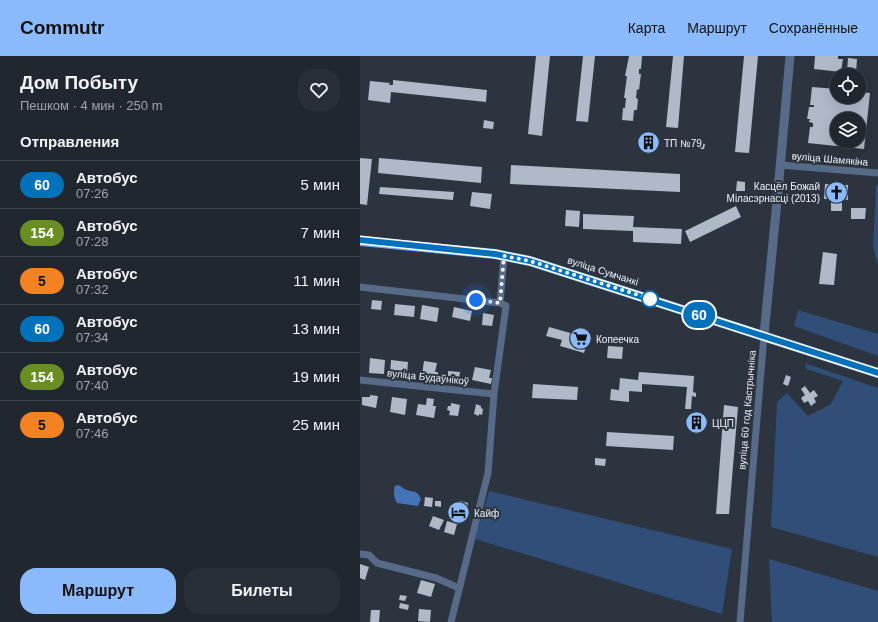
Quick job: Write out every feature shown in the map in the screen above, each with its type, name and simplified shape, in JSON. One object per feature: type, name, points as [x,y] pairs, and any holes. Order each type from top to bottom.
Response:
[{"type":"main road","name":"вуліца Сумчанкі","points":[[360,240],[432,247],[504,256],[530,261],[764,335],[878,373]]},
{"type":"street","name":"вуліца 60 год Кастрычніка","points":[[740,622],[764,335],[790,56]]},
{"type":"street","name":"вуліца Шамякіна","points":[[780,165],[878,173]]},
{"type":"street","points":[[500,303],[504,256]]},
{"type":"street","points":[[360,287],[500,303],[506,306],[494,394],[488,472],[451,622]]},
{"type":"street","name":"вуліца Будаўнікоў","points":[[360,380],[494,394]]},
{"type":"street","points":[[360,554],[370,555],[377,563],[436,578],[459,588]]},
{"type":"shaded area","points":[[876,185],[878,186],[878,266],[873,246]]},
{"type":"shaded area","points":[[798,310],[878,334],[878,356],[794,326]]},
{"type":"shaded area","points":[[805,363],[878,388],[878,557],[771,527],[777,402],[787,393],[808,416],[831,404],[843,381],[806,369]]},
{"type":"shaded area","points":[[398,485],[406,490],[419,494],[421,499],[418,506],[397,503],[394,490],[395,486]]},
{"type":"shaded area","points":[[489,491],[732,549],[722,614],[475,539]]},
{"type":"shaded area","points":[[769,559],[878,591],[878,622],[772,622]]},
{"type":"building","points":[[536,56],[550,56],[542,136],[528,134]]},
{"type":"building","points":[[583,56],[595,56],[588,122],[576,121]]},
{"type":"building","points":[[629,56],[642,56],[641,69],[639,69],[639,74],[641,74],[639,90],[637,89],[636,98],[638,99],[637,110],[634,110],[633,121],[622,120],[626,98],[624,98],[627,76],[625,76]]},
{"type":"building","points":[[673,56],[684,56],[678,128],[666,127]]},
{"type":"building","points":[[744,56],[758,56],[749,153],[735,152]]},
{"type":"building","points":[[815,56],[838,56],[838,59],[843,59],[842,68],[830,68],[830,71],[814,69]]},
{"type":"building","points":[[848,58],[857,59],[856,68],[847,68]]},
{"type":"building","points":[[393,80],[487,90],[486,102],[391,92],[390,103],[368,100],[370,81],[390,83],[389,85],[393,85]]},
{"type":"building","points":[[812,87],[830,88],[830,104],[866,104],[866,93],[870,93],[866,130],[866,112],[830,112],[830,145],[808,143],[810,127],[813,127],[813,123],[809,122],[810,119],[807,119],[809,107],[814,107],[814,105],[810,105]]},
{"type":"building","points":[[484,120],[494,122],[493,129],[483,128]]},
{"type":"building","name":"ТП №79","points":[[643,136],[654,136],[653,150],[642,149]]},
{"type":"building","points":[[700,143],[705,144],[704,149],[699,149]]},
{"type":"building","points":[[360,158],[372,159],[367,205],[360,204]]},
{"type":"building","points":[[379,158],[482,167],[481,183],[378,173]]},
{"type":"building","points":[[511,165],[680,174],[680,192],[510,184]]},
{"type":"building","points":[[737,181],[745,182],[745,191],[736,191]]},
{"type":"building","name":"Касцёл Божай Міласэрнасці (2013)","points":[[825,184],[848,185],[848,200],[842,199],[842,211],[831,211],[831,199],[824,199]]},
{"type":"building","points":[[380,187],[454,192],[453,200],[379,194]]},
{"type":"building","points":[[472,192],[492,194],[490,209],[470,206]]},
{"type":"building","points":[[736,206],[741,217],[690,242],[685,231]]},
{"type":"building","points":[[851,208],[866,208],[865,219],[851,219]]},
{"type":"building","points":[[566,210],[580,211],[579,227],[565,226]]},
{"type":"building","points":[[583,214],[634,216],[633,227],[682,229],[681,244],[633,242],[633,231],[583,229]]},
{"type":"building","points":[[823,252],[837,254],[834,285],[819,284]]},
{"type":"building","points":[[372,300],[382,301],[381,310],[371,309]]},
{"type":"building","points":[[395,304],[415,306],[414,317],[394,315]]},
{"type":"building","points":[[422,305],[439,308],[437,322],[420,319]]},
{"type":"building","points":[[454,307],[472,311],[470,321],[452,317]]},
{"type":"building","points":[[483,313],[494,315],[492,326],[482,325]]},
{"type":"building","points":[[549,327],[588,338],[584,353],[560,346],[562,340],[546,336]]},
{"type":"building","points":[[608,346],[623,347],[622,359],[607,358]]},
{"type":"building","points":[[370,358],[385,360],[384,374],[369,373]]},
{"type":"building","points":[[391,360],[408,362],[407,375],[390,374]]},
{"type":"building","points":[[424,361],[437,363],[435,372],[438,372],[438,377],[422,375]]},
{"type":"building","points":[[475,367],[491,370],[489,378],[492,378],[491,384],[472,380]]},
{"type":"building","points":[[448,371],[460,372],[459,379],[448,378]]},
{"type":"building","points":[[639,372],[694,376],[693,392],[696,393],[696,397],[692,396],[691,409],[685,409],[687,387],[642,384],[642,392],[629,391],[629,402],[610,400],[611,389],[619,390],[620,378],[638,380]]},
{"type":"building","points":[[786,375],[791,377],[788,386],[783,384]]},
{"type":"building","points":[[533,384],[578,387],[577,400],[532,398]]},
{"type":"building","points":[[805,386],[810,393],[814,390],[818,396],[814,398],[816,402],[811,406],[808,401],[804,403],[801,398],[805,395],[801,389]]},
{"type":"building","points":[[370,395],[378,396],[376,408],[362,405],[362,397],[370,397]]},
{"type":"building","points":[[392,397],[407,399],[405,415],[390,412]]},
{"type":"building","points":[[427,398],[434,399],[433,406],[436,406],[434,418],[416,415],[418,404],[426,405]]},
{"type":"building","points":[[451,403],[460,405],[458,416],[449,415],[450,411],[447,410],[448,406],[451,406]]},
{"type":"building","points":[[476,404],[481,406],[483,409],[482,415],[479,414],[479,416],[474,414]]},
{"type":"building","points":[[724,405],[738,407],[729,514],[716,514]]},
{"type":"building","name":"ЦЦП","points":[[689,419],[702,419],[702,428],[689,427]]},
{"type":"building","points":[[607,432],[674,436],[673,450],[606,446]]},
{"type":"building","points":[[595,458],[606,459],[605,466],[595,465]]},
{"type":"building","points":[[425,497],[433,498],[432,507],[424,506]]},
{"type":"building","points":[[435,501],[441,501],[441,507],[435,506]]},
{"type":"building","name":"Кайф","points":[[460,501],[468,503],[464,522],[450,519],[452,505],[459,506]]},
{"type":"building","points":[[433,516],[444,520],[439,530],[429,526]]},
{"type":"building","points":[[447,521],[457,524],[454,535],[444,532]]},
{"type":"building","points":[[360,564],[369,567],[365,580],[360,578]]},
{"type":"building","points":[[421,580],[435,584],[431,597],[417,593]]},
{"type":"building","points":[[400,595],[407,596],[405,601],[399,600]]},
{"type":"building","points":[[400,603],[409,605],[408,610],[399,608]]},
{"type":"building","points":[[419,609],[431,610],[430,622],[418,621]]},
{"type":"building","points":[[371,610],[380,610],[379,622],[370,622]]},
{"type":"bus line","name":"60","points":[[360,240],[495,254],[530,261],[878,373]]},
{"type":"place","name":"ТП №79","points":[[648,143]]},
{"type":"place","name":"Касцёл Божай Міласэрнасці (2013)","points":[[836,192]]},
{"type":"place","name":"Копеечка","points":[[580,339]]},
{"type":"place","name":"ЦЦП","points":[[696,423]]},
{"type":"place","name":"Кайф","points":[[458,513]]},
{"type":"route","points":[[476,300],[500,303],[504,256],[530,261],[650,299]]}]
